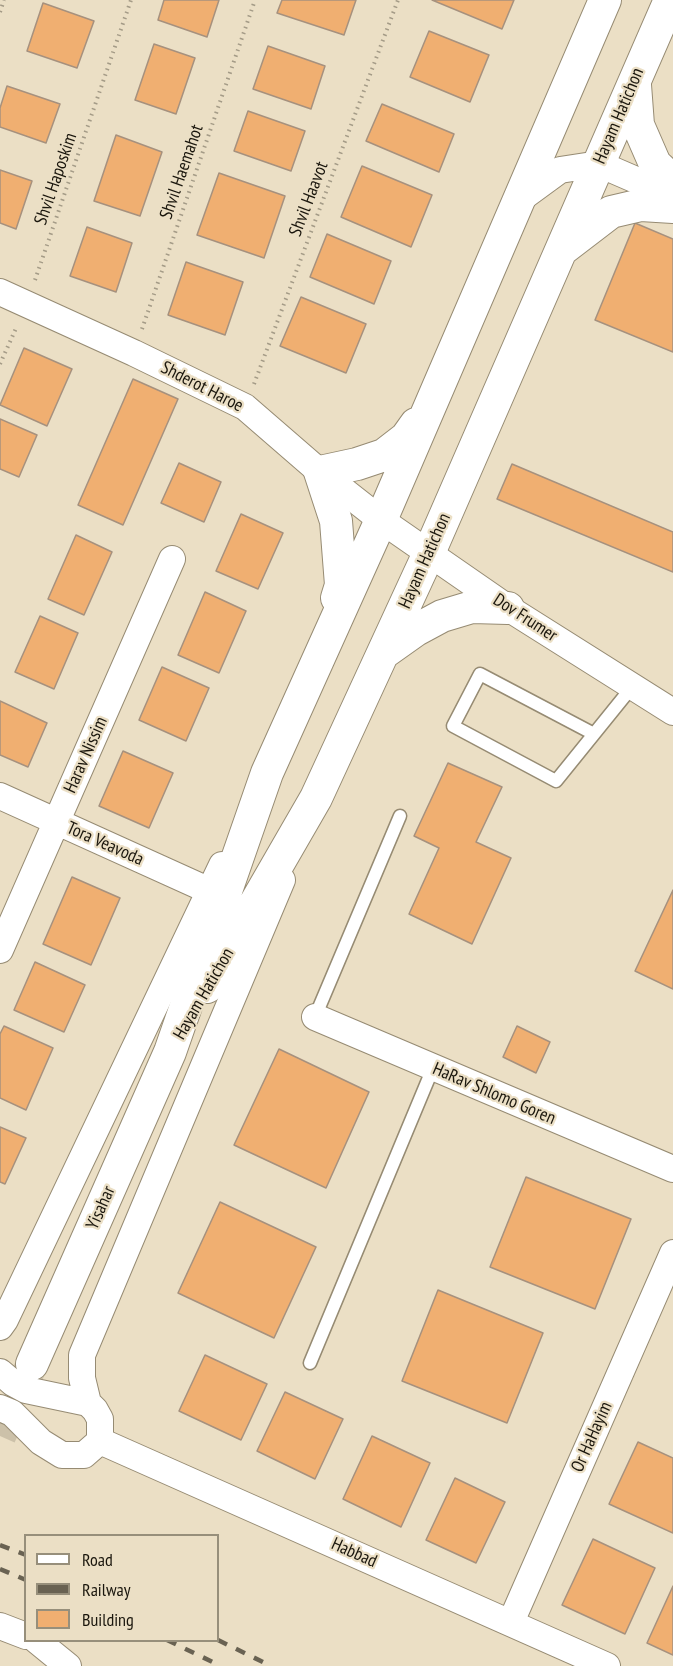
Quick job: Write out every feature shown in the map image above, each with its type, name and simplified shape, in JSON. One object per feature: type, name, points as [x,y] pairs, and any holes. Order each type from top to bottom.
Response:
[{"type":"street","name":"Hayam Hatichon","points":[[170,1052],[267,772],[381,520],[605,0]]},
{"type":"street","name":"Hayam Hatichon","points":[[170,1052],[316,798],[429,553],[670,0]]},
{"type":"street","points":[[635,80],[638,125],[655,164],[673,181]]},
{"type":"street","points":[[519,200],[560,170],[599,164],[673,196]]},
{"type":"street","points":[[561,250],[611,212],[641,205],[673,207]]},
{"type":"street","name":"Shderot Haroe","points":[[0,292],[245,407],[320,472],[381,520]]},
{"type":"street","points":[[326,640],[341,585],[340,556],[336,520],[320,472],[384,455],[406,438],[431,403]]},
{"type":"street","name":"Dov Frumer","points":[[381,520],[508,608],[673,712]]},
{"type":"street","name":"Harav Nissim","points":[[0,950],[172,559]]},
{"type":"street","points":[[382,655],[416,630],[442,615],[472,607],[508,608]]},
{"type":"street","points":[[0,1327],[267,772]]},
{"type":"street","name":"Tora Veavoda","points":[[0,796],[210,891]]},
{"type":"street","points":[[87,1403],[82,1378],[82,1355],[316,798]]},
{"type":"street","name":"HaRav Shlomo Goren","points":[[315,1017],[673,1170]]},
{"type":"street","name":"Yisahar","points":[[32,1364],[170,1052]]},
{"type":"street","name":"Or HaHayim","points":[[512,1622],[673,1252]]},
{"type":"street","points":[[0,1372],[26,1390],[87,1403],[100,1419],[100,1441],[84,1455],[62,1455],[41,1442],[12,1413],[0,1408]]},
{"type":"street","name":"Habbad","points":[[100,1441],[607,1666]]},
{"type":"street","points":[[0,1626],[24,1635]]},
{"type":"street","points":[[37,1642],[68,1666]]},
{"type":"lane","points":[[594,734],[480,674],[453,726],[556,781],[594,734],[632,687]]},
{"type":"lane","points":[[315,1017],[400,816]]},
{"type":"lane","points":[[310,1364],[433,1068]]},
{"type":"path","points":[[0,12],[4,0]]},
{"type":"path","name":"Shvil Haposkim","points":[[0,364],[26,305],[131,0]]},
{"type":"path","name":"Shvil Haemahot","points":[[134,353],[255,0]]},
{"type":"path","name":"Shvil Haavot","points":[[245,407],[398,0]]},
{"type":"building","points":[[164,0],[219,0],[207,37],[158,20]]},
{"type":"building","points":[[282,0],[356,0],[344,35],[277,13]]},
{"type":"building","points":[[432,0],[514,0],[502,29]]},
{"type":"building","points":[[43,3],[94,21],[77,68],[27,51]]},
{"type":"building","points":[[429,31],[489,55],[470,102],[410,77]]},
{"type":"building","points":[[154,44],[195,58],[176,114],[135,100]]},
{"type":"building","points":[[268,46],[325,66],[311,109],[253,89]]},
{"type":"building","points":[[7,86],[60,104],[46,143],[0,127],[0,108]]},
{"type":"building","points":[[382,104],[454,134],[439,172],[366,141]]},
{"type":"building","points":[[248,111],[305,131],[291,171],[234,151]]},
{"type":"building","points":[[116,135],[162,152],[140,216],[94,201]]},
{"type":"building","points":[[362,166],[432,195],[411,247],[341,217]]},
{"type":"building","points":[[0,170],[32,181],[16,229],[0,223]]},
{"type":"building","points":[[219,173],[285,196],[264,258],[197,235]]},
{"type":"building","points":[[635,223],[673,239],[673,352],[595,320]]},
{"type":"building","points":[[87,227],[132,243],[116,292],[70,276]]},
{"type":"building","points":[[327,234],[391,261],[374,304],[310,277]]},
{"type":"building","points":[[186,262],[243,282],[225,335],[168,315]]},
{"type":"building","points":[[301,297],[366,324],[346,373],[280,346]]},
{"type":"building","points":[[24,348],[72,369],[47,426],[0,405]]},
{"type":"building","points":[[133,379],[178,399],[123,525],[78,505]]},
{"type":"building","points":[[0,419],[37,435],[19,477],[0,469]]},
{"type":"building","points":[[179,463],[221,482],[204,522],[161,503]]},
{"type":"building","points":[[512,464],[673,532],[673,572],[497,499]]},
{"type":"building","points":[[241,514],[283,533],[258,589],[216,571]]},
{"type":"building","points":[[76,535],[112,552],[84,615],[48,599]]},
{"type":"building","points":[[205,592],[246,611],[219,673],[178,655]]},
{"type":"building","points":[[40,616],[78,633],[54,689],[15,672]]},
{"type":"building","points":[[162,667],[209,688],[186,741],[139,720]]},
{"type":"building","points":[[0,701],[47,723],[28,767],[0,755]]},
{"type":"building","points":[[123,751],[173,773],[149,828],[99,806]]},
{"type":"building","points":[[448,763],[502,787],[476,842],[511,858],[472,944],[409,914],[439,848],[414,836]]},
{"type":"building","points":[[72,877],[120,898],[91,965],[43,944]]},
{"type":"building","points":[[673,890],[673,989],[635,971]]},
{"type":"building","points":[[35,962],[85,985],[64,1032],[14,1010]]},
{"type":"building","points":[[4,1026],[53,1048],[26,1110],[0,1098],[0,1034]]},
{"type":"building","points":[[517,1026],[550,1042],[536,1073],[503,1057]]},
{"type":"building","points":[[279,1049],[369,1092],[326,1188],[234,1145]]},
{"type":"building","points":[[0,1127],[26,1138],[5,1184],[0,1182]]},
{"type":"building","points":[[526,1177],[631,1219],[595,1309],[490,1267]]},
{"type":"building","points":[[220,1202],[316,1247],[274,1338],[178,1293]]},
{"type":"building","points":[[438,1290],[543,1333],[507,1423],[402,1381]]},
{"type":"building","points":[[205,1355],[267,1384],[241,1440],[179,1411]]},
{"type":"building","points":[[285,1392],[343,1419],[315,1479],[257,1451]]},
{"type":"building","points":[[372,1436],[430,1463],[401,1527],[343,1499]]},
{"type":"building","points":[[638,1442],[673,1458],[673,1533],[609,1504]]},
{"type":"building","points":[[455,1478],[505,1502],[476,1563],[426,1540]]},
{"type":"building","points":[[593,1539],[655,1568],[625,1634],[562,1605]]},
{"type":"building","points":[[673,1586],[673,1655],[647,1643]]},
{"type":"tunnel","points":[[0,1436],[32,1364]]},
{"type":"railway","points":[[0,1545],[24,1554]]},
{"type":"railway","points":[[0,1569],[24,1579]]},
{"type":"railway","points":[[219,1640],[271,1666]]},
{"type":"railway","points":[[171,1642],[221,1666]]}]
